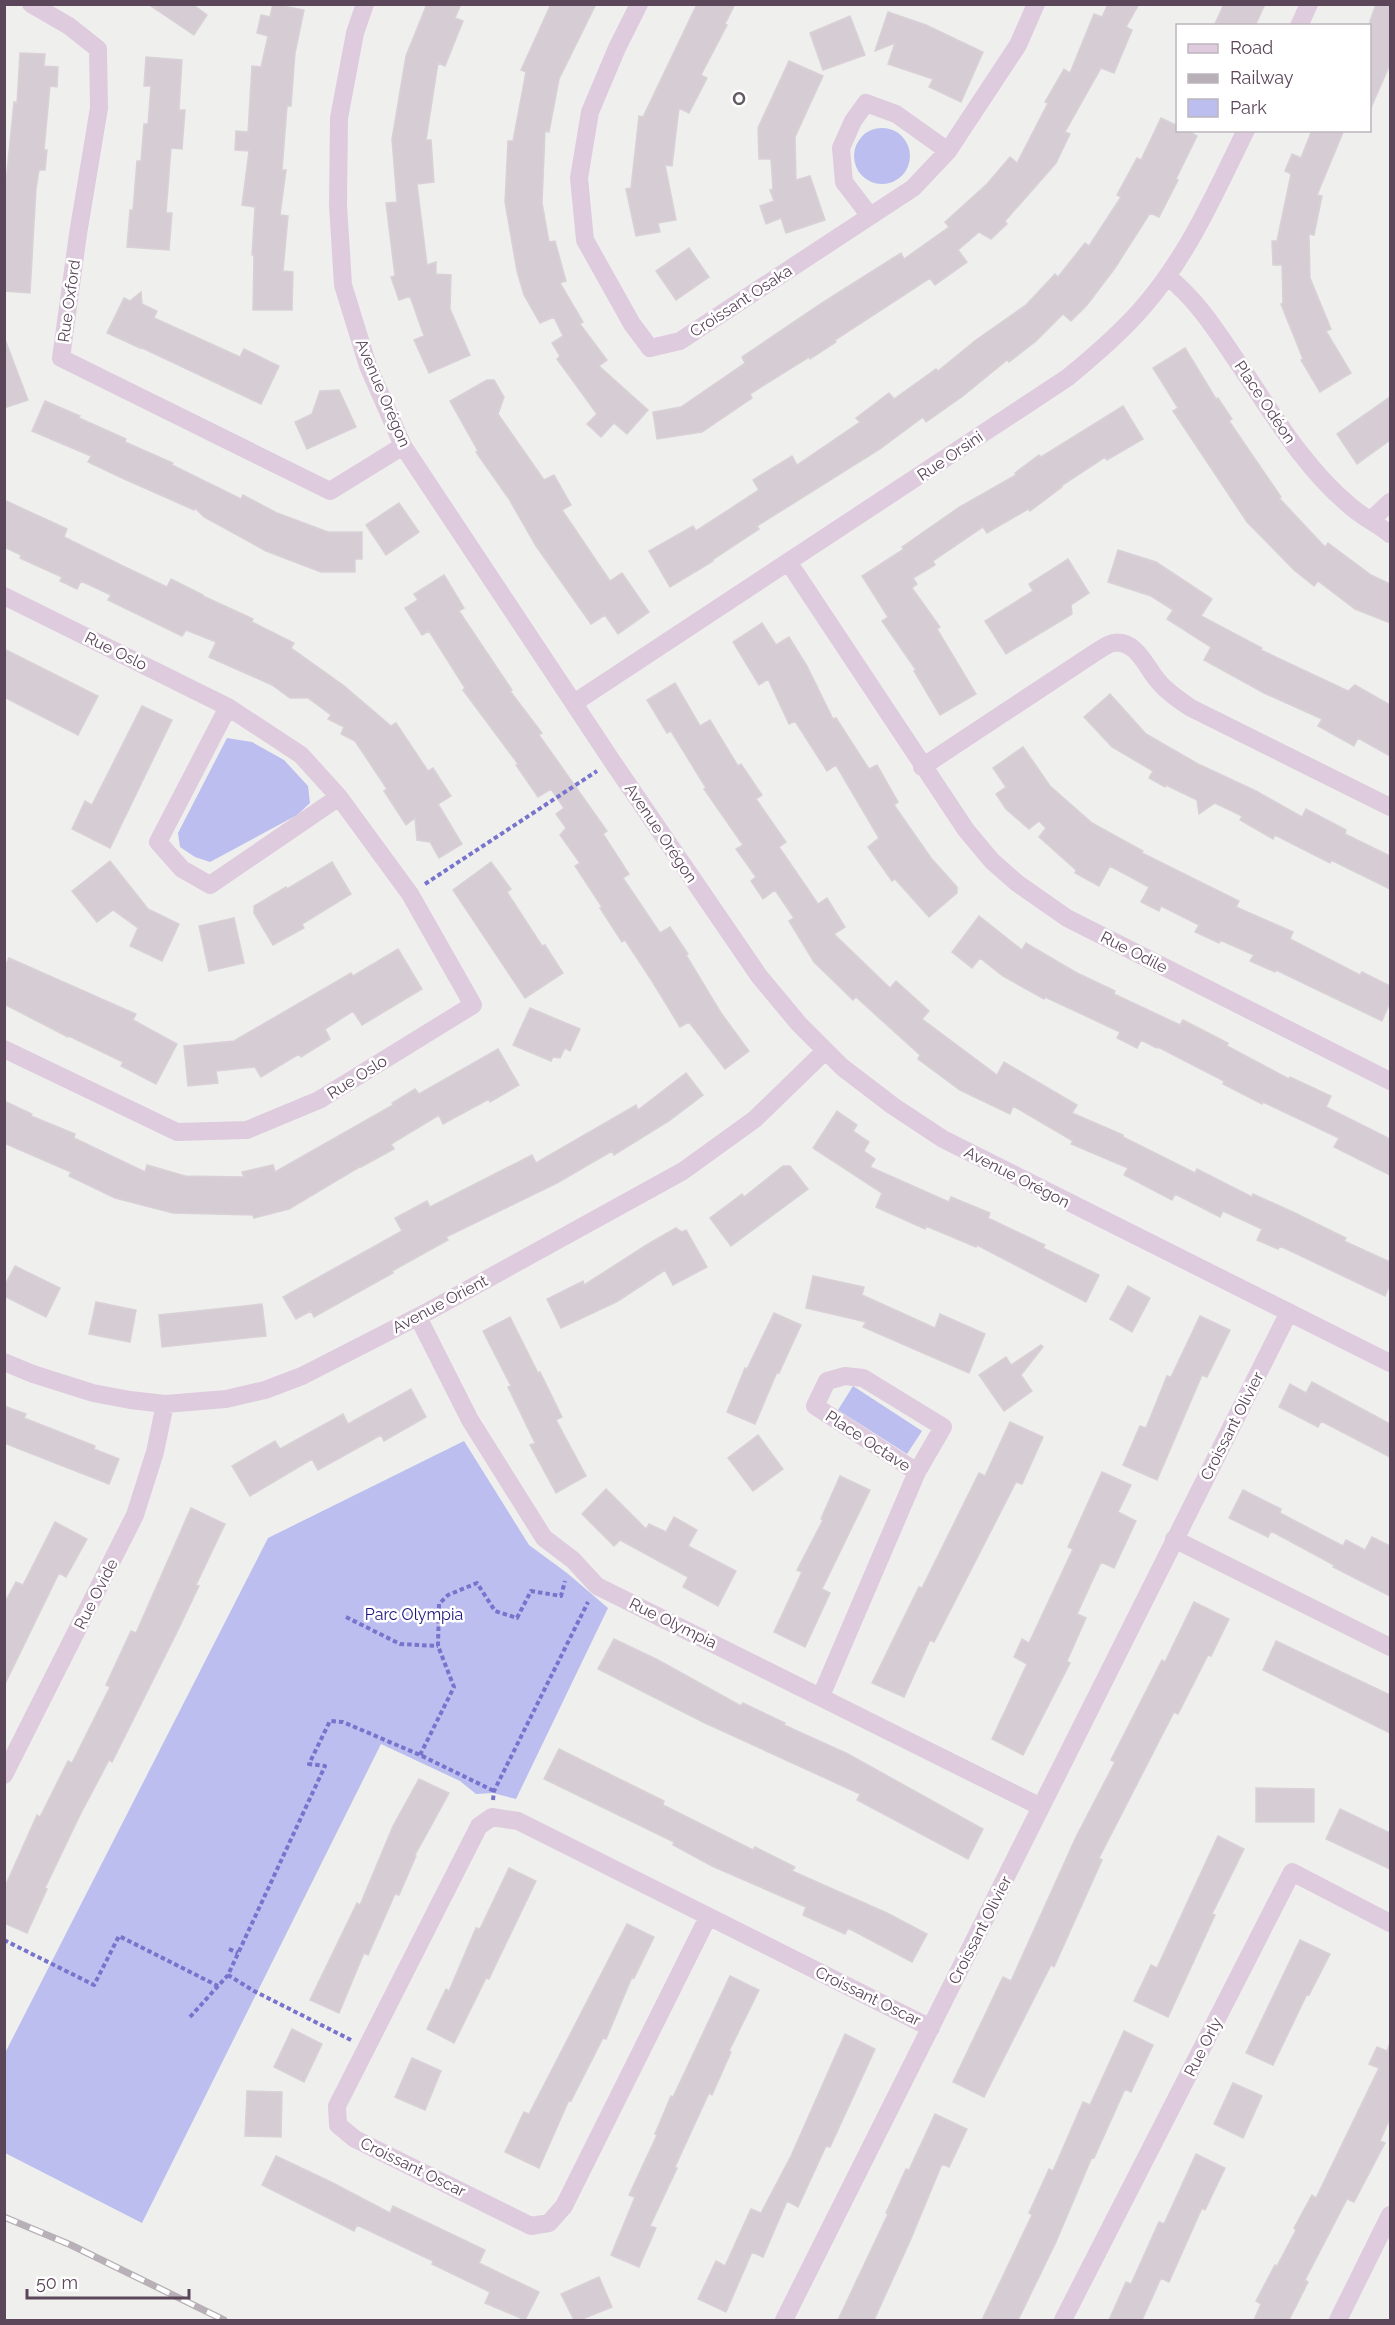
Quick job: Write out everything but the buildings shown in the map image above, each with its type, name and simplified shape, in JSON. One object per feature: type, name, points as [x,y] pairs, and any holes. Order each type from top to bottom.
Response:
[{"type":"street","name":"Rue Oxford","points":[[31,4],[69,26],[98,49],[99,108],[78,234],[61,358],[330,491],[403,446]]},
{"type":"street","name":"Avenue Orégon","points":[[365,4],[355,33],[339,118],[338,205],[343,285],[368,366],[403,446],[759,976],[825,1051],[893,1106],[943,1139],[1390,1363]]},
{"type":"street","name":"Croissant Osaka","points":[[639,4],[617,48],[590,112],[579,178],[585,240],[632,324],[650,348],[680,341],[913,189],[948,151],[1018,45],[1036,4]]},
{"type":"street","points":[[1300,24],[1309,4]]},
{"type":"street","points":[[870,216],[844,182],[841,148],[853,121],[866,103],[896,114],[948,151]]},
{"type":"street","name":"Rue Orsini","points":[[574,703],[1067,378],[1120,332],[1143,308],[1167,276],[1190,241],[1245,132]]},
{"type":"street","name":"Place Odéon","points":[[1167,276],[1186,292],[1219,332],[1245,374],[1304,458],[1327,485],[1350,507],[1390,534]]},
{"type":"street","points":[[1371,520],[1390,502]]},
{"type":"street","name":"Rue Odile","points":[[789,563],[922,767],[966,830],[992,861],[1041,902],[1067,918],[1390,1081]]},
{"type":"street","name":"Rue Oslo","points":[[4,596],[228,707],[301,754],[339,797],[410,894],[473,1005],[319,1100],[247,1130],[177,1132],[4,1049]]},
{"type":"street","points":[[922,767],[1113,643],[1127,645],[1139,653],[1158,681],[1172,695],[1191,708],[1390,807]]},
{"type":"street","points":[[228,707],[158,842],[182,869],[210,885],[339,797]]},
{"type":"street","name":"Avenue Orient","points":[[4,1362],[93,1393],[165,1404],[226,1399],[265,1390],[302,1376],[418,1317],[626,1203],[704,1157],[755,1119],[825,1051]]},
{"type":"street","name":"Croissant Olivier","points":[[784,2320],[1289,1312]]},
{"type":"street","name":"Rue Olympia","points":[[418,1317],[470,1420],[543,1538],[573,1560],[597,1586],[1041,1807]]},
{"type":"street","name":"Place Octave","points":[[821,1696],[917,1472],[943,1427],[863,1378],[845,1376],[827,1381],[815,1407],[917,1472]]},
{"type":"street","name":"Rue Ovide","points":[[4,1775],[135,1515],[155,1452],[165,1404]]},
{"type":"street","points":[[1174,1539],[1390,1647]]},
{"type":"street","name":"Croissant Oscar","points":[[708,1917],[564,2206],[549,2223],[531,2226],[355,2139],[338,2125],[337,2106],[479,1826],[492,1817],[518,1821],[931,2028]]},
{"type":"street","name":"Rue Orly","points":[[1064,2320],[1292,1872],[1390,1923]]},
{"type":"street","points":[[1338,2320],[1390,2215]]},
{"type":"path","points":[[410,894],[598,770]]},
{"type":"path","points":[[420,1755],[454,1687],[438,1646],[439,1604],[448,1594],[477,1583],[495,1611],[517,1618],[531,1591],[561,1596],[567,1573]]},
{"type":"path","points":[[190,2017],[228,1975],[325,1766],[309,1764],[330,1721],[343,1722],[420,1755],[494,1791],[597,1586]]},
{"type":"path","points":[[346,1617],[400,1644],[438,1646]]},
{"type":"path","points":[[4,1940],[94,1985],[119,1936],[218,1986]]},
{"type":"path","points":[[229,1949],[238,1953]]},
{"type":"path","points":[[228,1975],[254,1991],[352,2040]]},
{"type":"green space","points":[[876,128],[888,128],[902,136],[910,150],[908,167],[902,176],[888,184],[876,184],[859,172],[854,162],[854,150],[866,133]]},
{"type":"green space","points":[[227,738],[252,742],[284,760],[308,786],[310,803],[297,815],[210,862],[195,857],[180,847],[178,833]]},
{"type":"green space","points":[[853,1386],[922,1431],[907,1454],[838,1410]]},
{"type":"green space","name":"Parc Olympia","points":[[464,1441],[529,1545],[567,1573],[608,1608],[516,1799],[493,1793],[476,1794],[460,1781],[381,1744],[142,2223],[5,2153],[5,2053],[268,1538]]},
{"type":"railway","points":[[4,2217],[71,2245],[224,2320]]},
{"type":"district","name":"O","points":[[739,98]]}]
